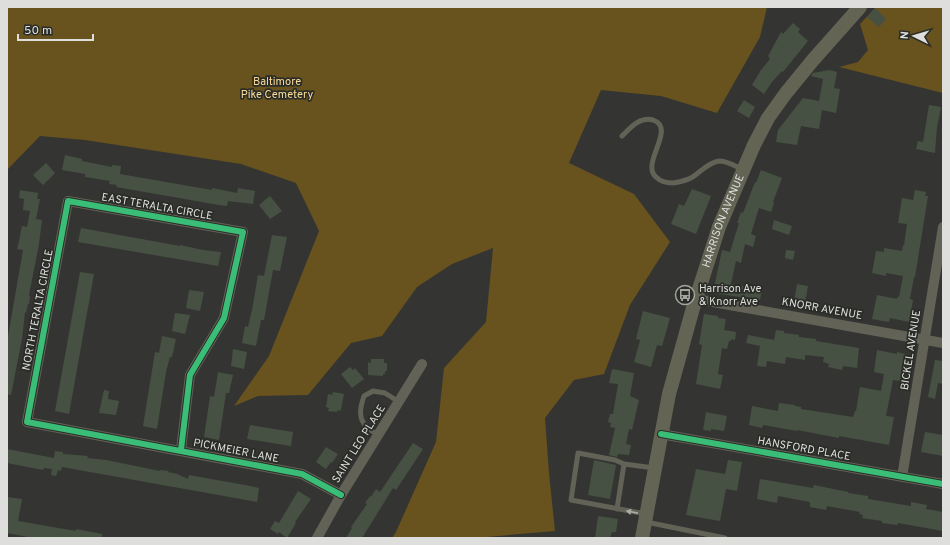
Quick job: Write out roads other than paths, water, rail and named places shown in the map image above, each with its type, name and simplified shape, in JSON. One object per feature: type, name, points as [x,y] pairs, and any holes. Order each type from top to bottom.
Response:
[{"type":"main road","name":"HARRISON AVENUE","points":[[642,538],[669,394],[696,299],[719,227],[754,144],[773,112],[813,60],[860,7]]},
{"type":"street","name":"EAST TERALTA CIRCLE","points":[[68,201],[243,232],[224,318],[190,375],[181,450]]},
{"type":"street","name":"NORTH TERALTA CIRCLE","points":[[27,422],[68,201]]},
{"type":"street","name":"BICKEL AVENUE","points":[[902,477],[943,227]]},
{"type":"street","name":"KNORR AVENUE","points":[[696,299],[943,343]]},
{"type":"street","name":"SAINT LEO PLACE","points":[[317,538],[341,495],[422,364]]},
{"type":"street","name":"PICKMEIER LANE","points":[[27,422],[302,474],[341,495]]},
{"type":"street","name":"HANSFORD PLACE","points":[[661,434],[943,484]]},
{"type":"lane","points":[[622,136],[643,119],[657,122],[661,128],[661,137],[652,162],[651,170],[655,177],[664,182],[670,183],[689,179],[714,163],[720,161],[743,169]]},
{"type":"lane","points":[[378,435],[368,430],[361,420],[360,407],[364,396],[373,392],[385,393],[399,402]]},
{"type":"lane","points":[[655,468],[624,464],[615,460],[578,454],[571,500],[617,509],[725,538]]},
{"type":"lane","points":[[617,509],[624,464]]},
{"type":"place","name":"Harrison Ave & Knorr Ave","points":[[685,295]]},
{"type":"park label","name":"Baltimore Pike Cemetery","points":[[277,88]]}]
